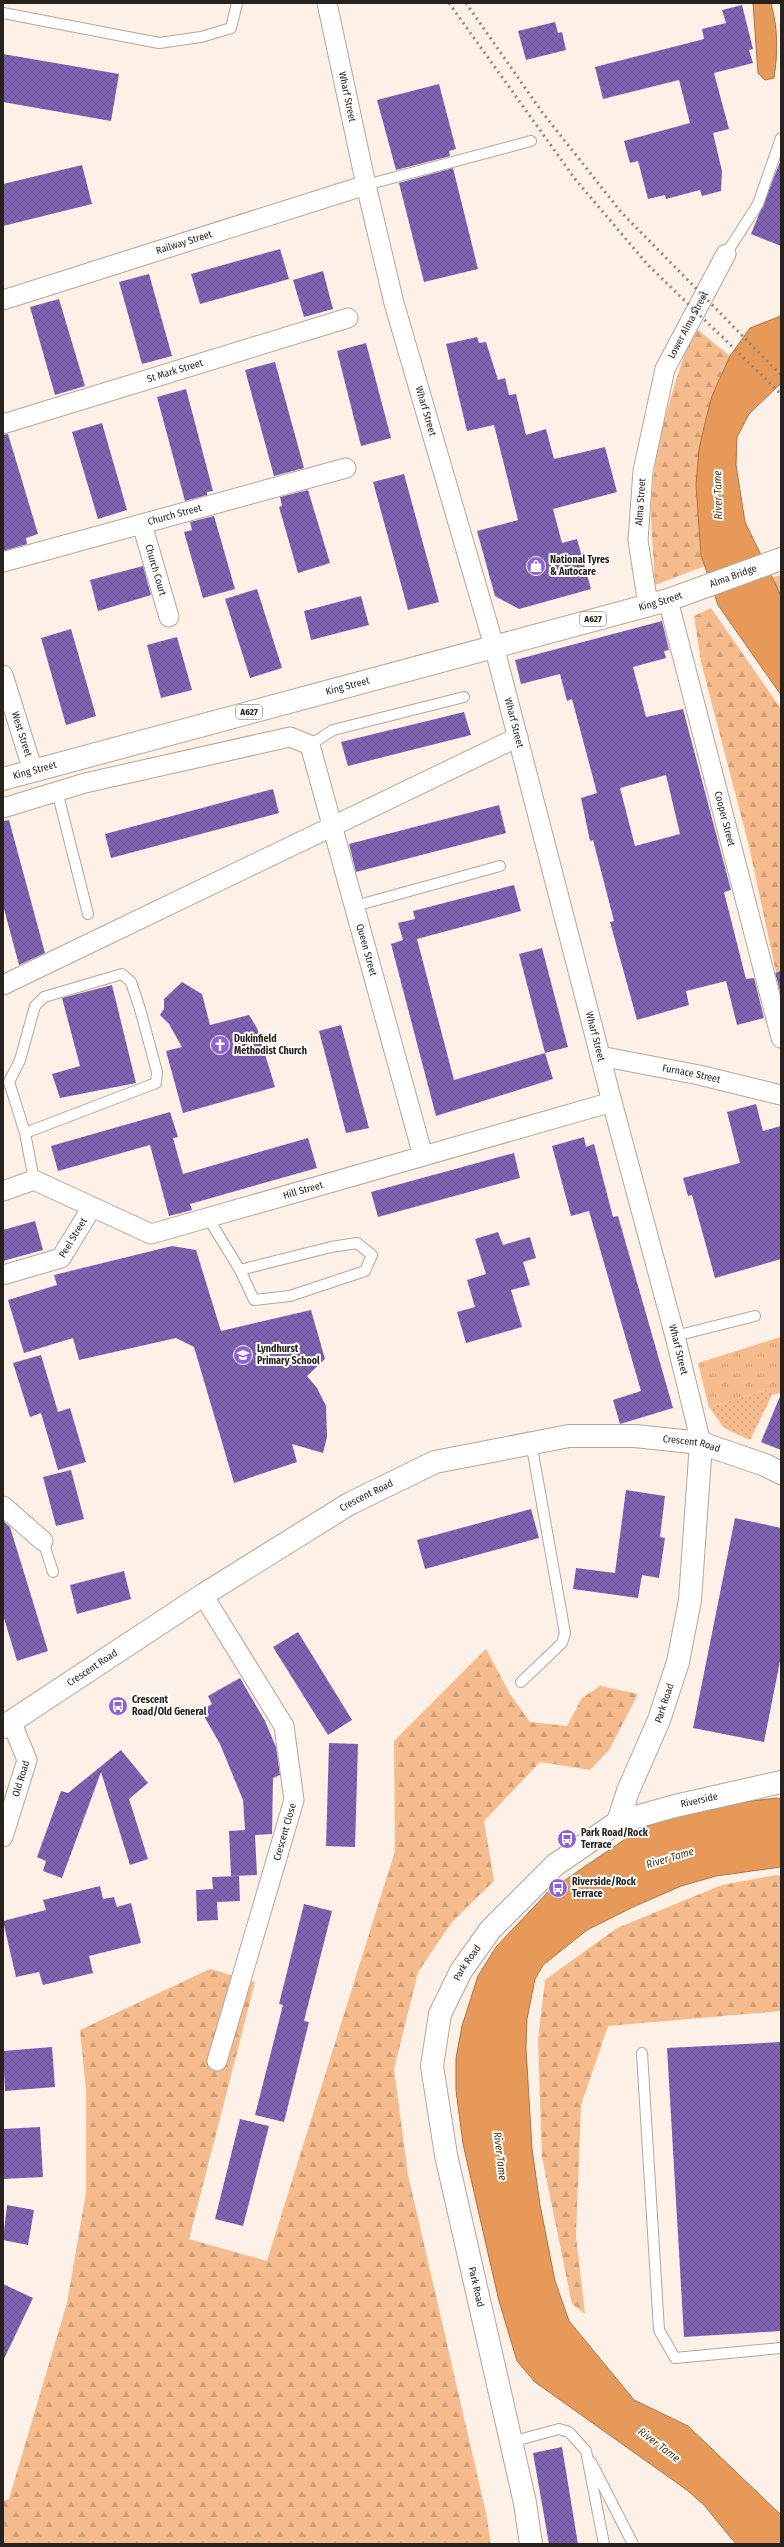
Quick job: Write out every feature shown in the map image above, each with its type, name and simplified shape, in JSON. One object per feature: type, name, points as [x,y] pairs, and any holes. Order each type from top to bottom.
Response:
[{"type":"main road","name":"Alma Bridge","points":[[692,593],[778,560]]},
{"type":"main road","name":"King Street","points":[[3,778],[692,593]]},
{"type":"main road","name":"Crescent Road","points":[[7,1724],[203,1595],[349,1504],[391,1482],[435,1462],[531,1442],[569,1436],[635,1436],[701,1443],[765,1465],[781,1473]]},
{"type":"main road","name":"Park Road","points":[[531,2544],[525,2503],[512,2442],[446,2155],[432,2066],[440,2014],[461,1971],[490,1930],[555,1865],[618,1822],[628,1791],[659,1720],[678,1662],[690,1600],[701,1443]]},
{"type":"main road","name":"Riverside","points":[[618,1822],[675,1806],[781,1782]]},
{"type":"street","name":"Wharf Street","points":[[327,3],[366,185],[394,303],[494,646],[612,1102],[675,1336],[701,1443]]},
{"type":"street","name":"Railway Street","points":[[3,300],[366,185]]},
{"type":"street","name":"Lower Alma Street","points":[[658,400],[665,369],[726,254]]},
{"type":"street","name":"St Mark Street","points":[[3,424],[348,318]]},
{"type":"street","name":"Alma Street","points":[[658,400],[643,471],[638,540],[658,603]]},
{"type":"street","name":"Church Street","points":[[3,562],[346,468]]},
{"type":"street","name":"Church Court","points":[[142,524],[169,617]]},
{"type":"street","name":"Cooper Street","points":[[658,603],[781,1038]]},
{"type":"street","name":"West Street","points":[[3,675],[32,770]]},
{"type":"street","points":[[3,808],[85,783],[290,737],[310,745]]},
{"type":"street","points":[[3,985],[518,737]]},
{"type":"street","name":"Queen Street","points":[[310,745],[423,1156]]},
{"type":"street","name":"Furnace Street","points":[[600,1056],[699,1075],[781,1095]]},
{"type":"street","name":"Hill Street","points":[[34,1180],[151,1234],[612,1102]]},
{"type":"street","points":[[3,1191],[34,1180]]},
{"type":"street","name":"Peel Street","points":[[3,1275],[62,1258],[92,1207]]},
{"type":"street","points":[[3,1506],[43,1541]]},
{"type":"street","name":"Crescent Close","points":[[203,1595],[284,1726],[294,1800],[217,2062]]},
{"type":"street","name":"Old Road","points":[[3,1837],[27,1760],[7,1724]]},
{"type":"lane","points":[[3,13],[159,43],[201,38],[231,28],[236,3]]},
{"type":"lane","points":[[726,254],[758,204],[781,138]]},
{"type":"lane","points":[[366,185],[531,141]]},
{"type":"lane","points":[[310,745],[334,730],[464,697]]},
{"type":"lane","points":[[57,792],[88,914]]},
{"type":"lane","points":[[355,906],[500,866]]},
{"type":"lane","points":[[25,1133],[156,1083],[157,1072],[131,982],[122,974],[44,997],[35,1006],[20,1060],[6,1083],[25,1133],[34,1180]]},
{"type":"lane","points":[[208,1218],[240,1270],[254,1300],[290,1296],[365,1271],[372,1254],[357,1243],[331,1247],[240,1270]]},
{"type":"lane","points":[[675,1336],[755,1316]]},
{"type":"lane","points":[[521,1682],[562,1642],[565,1633],[531,1442]]},
{"type":"lane","points":[[43,1541],[53,1572]]},
{"type":"lane","points":[[642,2053],[660,2330],[675,2358],[781,2348]]},
{"type":"lane","points":[[512,2442],[559,2429],[569,2432],[586,2451],[633,2544]]},
{"type":"lane","points":[[586,2451],[604,2544]]},
{"type":"green space","points":[[694,327],[730,356],[721,376],[708,415],[700,455],[698,497],[701,549],[705,566],[655,585],[651,508],[656,462],[660,439],[672,393]]},
{"type":"green space","points":[[781,575],[781,596],[772,577]]},
{"type":"green space","points":[[711,608],[781,709],[781,976],[777,977],[749,846],[701,662],[694,616]]},
{"type":"green space","points":[[781,1337],[781,1393],[772,1395],[769,1389],[709,1407],[698,1363]]},
{"type":"green space","points":[[769,1389],[772,1395],[750,1440],[724,1428],[709,1407]]},
{"type":"green space","points":[[486,1649],[510,1694],[530,1722],[567,1726],[582,1698],[600,1686],[638,1694],[609,1750],[590,1770],[540,1762],[484,1821],[494,1881],[452,1922],[418,1972],[394,2069],[408,2175],[486,2513],[491,2544],[3,2544],[3,2501],[9,2499],[67,2303],[86,2193],[86,2089],[80,2030],[210,1969],[255,1982],[189,2239],[267,2261],[395,1851],[394,1741]]},
{"type":"green space","points":[[776,1875],[781,1876],[781,2011],[608,2026],[581,2105],[576,2236],[585,2314],[572,2304],[542,2157],[538,2040],[545,1980],[617,1928],[722,1885]]},
{"type":"water","points":[[753,3],[771,3],[775,22],[777,50],[774,78],[765,80],[758,73]]},
{"type":"water","name":"River Tame","points":[[781,316],[781,383],[749,414],[737,437],[736,465],[745,522],[781,596],[781,695],[718,605],[701,555],[696,485],[699,449],[712,396],[730,356],[750,328]]},
{"type":"water","name":"River Tame","points":[[777,1798],[781,1799],[781,1867],[716,1876],[681,1886],[633,1907],[587,1930],[543,1965],[535,1979],[527,2019],[526,2048],[532,2149],[540,2205],[555,2281],[569,2321],[634,2400],[688,2426],[781,2515],[781,2544],[736,2544],[704,2505],[687,2490],[535,2382],[517,2361],[499,2301],[463,2144],[456,2090],[456,2058],[462,2026],[478,1976],[496,1947],[549,1891],[640,1829],[669,1818],[717,1805]]},
{"type":"building","points":[[742,5],[753,49],[749,50],[753,63],[714,73],[729,129],[713,133],[722,171],[721,191],[702,196],[700,190],[666,199],[665,195],[648,199],[638,161],[630,163],[624,141],[690,123],[679,80],[603,99],[595,67],[704,39],[702,29],[726,23],[722,10]]},
{"type":"building","points":[[555,22],[558,33],[562,32],[566,50],[526,60],[518,31]]},
{"type":"building","points":[[3,54],[119,74],[111,121],[3,102]]},
{"type":"building","points":[[439,84],[456,149],[449,151],[450,156],[396,170],[377,100]]},
{"type":"building","points":[[781,162],[781,246],[751,234]]},
{"type":"building","points":[[82,165],[92,204],[3,226],[3,184]]},
{"type":"building","points":[[453,168],[478,269],[424,282],[399,183]]},
{"type":"building","points":[[280,249],[289,279],[200,304],[191,274]]},
{"type":"building","points":[[323,271],[333,309],[304,317],[293,280]]},
{"type":"building","points":[[149,274],[172,356],[142,364],[119,282]]},
{"type":"building","points":[[59,299],[85,386],[55,395],[30,307]]},
{"type":"building","points":[[477,337],[479,343],[486,342],[498,380],[505,378],[509,395],[516,394],[526,435],[546,429],[554,459],[605,447],[617,492],[553,509],[562,543],[577,539],[591,589],[519,609],[495,596],[477,531],[518,520],[494,425],[467,431],[446,344]]},
{"type":"building","points":[[366,343],[391,438],[361,446],[337,351]]},
{"type":"building","points":[[275,362],[304,468],[274,476],[245,370]]},
{"type":"building","points":[[186,389],[213,491],[207,492],[207,495],[185,501],[157,397]]},
{"type":"building","points":[[102,423],[127,510],[98,519],[72,432]]},
{"type":"building","points":[[8,434],[38,534],[26,538],[27,544],[3,551],[3,435]]},
{"type":"building","points":[[404,474],[439,602],[408,610],[373,482]]},
{"type":"building","points":[[308,490],[330,563],[298,573],[279,507],[282,506],[280,497]]},
{"type":"building","points":[[214,516],[235,589],[203,598],[184,532],[192,530],[190,522]]},
{"type":"building","points":[[143,566],[151,595],[98,611],[90,580]]},
{"type":"building","points":[[257,589],[282,668],[250,678],[225,599]]},
{"type":"building","points":[[361,596],[369,625],[311,640],[304,611]]},
{"type":"building","points":[[662,621],[669,650],[664,651],[666,658],[633,667],[646,717],[683,709],[731,890],[724,892],[746,979],[754,978],[764,1018],[737,1025],[726,981],[686,991],[689,1005],[637,1020],[610,922],[614,921],[593,840],[590,841],[581,798],[597,793],[572,699],[567,701],[560,674],[521,684],[515,660]],"holes":[[[666,775],[680,834],[635,846],[620,788]]]},
{"type":"building","points":[[71,629],[96,716],[66,725],[41,638]]},
{"type":"building","points":[[177,637],[192,690],[161,698],[147,645]]},
{"type":"building","points":[[464,712],[471,735],[348,766],[341,742]]},
{"type":"building","points":[[273,789],[279,813],[111,858],[105,834]]},
{"type":"building","points":[[499,805],[506,833],[356,872],[349,844]]},
{"type":"building","points":[[9,820],[45,953],[19,965],[3,905],[3,821]]},
{"type":"building","points":[[514,885],[521,911],[417,939],[454,1080],[545,1053],[553,1079],[436,1116],[391,944],[403,940],[398,923],[415,919],[413,911]]},
{"type":"building","points":[[542,948],[568,1047],[545,1053],[519,954]]},
{"type":"building","points":[[781,971],[781,994],[775,973]]},
{"type":"building","name":"Dukinfield Methodist Church","points":[[182,982],[202,994],[210,1025],[249,1015],[257,1028],[275,1087],[183,1113],[166,1051],[182,1047],[169,1024],[160,1015],[164,1009],[164,999]]},
{"type":"building","points":[[112,985],[136,1083],[60,1098],[52,1074],[80,1066],[62,998]]},
{"type":"building","points":[[341,1025],[369,1128],[346,1133],[319,1031]]},
{"type":"building","points":[[756,1104],[763,1131],[781,1126],[781,1259],[715,1278],[692,1195],[688,1196],[683,1178],[740,1163],[727,1112]]},
{"type":"building","points":[[170,1112],[178,1137],[173,1138],[183,1174],[308,1138],[317,1168],[190,1204],[192,1210],[169,1216],[150,1145],[58,1171],[51,1146]]},
{"type":"building","points":[[584,1137],[586,1147],[594,1144],[613,1217],[618,1216],[673,1408],[620,1424],[613,1400],[641,1391],[589,1211],[571,1216],[552,1146]]},
{"type":"building","points":[[514,1153],[520,1178],[378,1217],[371,1192]]},
{"type":"building","points":[[35,1221],[43,1250],[3,1261],[3,1230]]},
{"type":"building","points":[[498,1232],[503,1245],[530,1237],[536,1258],[523,1262],[530,1285],[511,1290],[522,1327],[466,1343],[457,1312],[475,1307],[467,1280],[486,1274],[475,1239]]},
{"type":"building","points":[[172,1246],[196,1250],[221,1331],[311,1310],[325,1359],[307,1376],[317,1388],[326,1406],[327,1437],[323,1453],[292,1444],[297,1462],[234,1483],[194,1347],[176,1338],[79,1360],[73,1338],[24,1353],[8,1300],[57,1285],[54,1275]]},
{"type":"building","points":[[41,1355],[58,1412],[70,1408],[86,1462],[58,1470],[41,1413],[30,1417],[13,1363]]},
{"type":"building","points":[[781,1394],[781,1450],[761,1442]]},
{"type":"building","points":[[71,1470],[84,1519],[56,1526],[43,1477]]},
{"type":"building","points":[[626,1490],[665,1496],[660,1537],[665,1538],[659,1578],[642,1575],[638,1598],[573,1589],[576,1568],[615,1573]]},
{"type":"building","points":[[531,1509],[539,1538],[425,1569],[417,1540]]},
{"type":"building","points":[[735,1518],[781,1528],[781,1656],[764,1742],[693,1728]]},
{"type":"building","points":[[3,1521],[10,1527],[48,1651],[17,1661],[3,1615]]},
{"type":"building","points":[[124,1571],[131,1599],[77,1614],[70,1585]]},
{"type":"building","points":[[298,1632],[352,1720],[328,1735],[273,1647]]},
{"type":"building","points":[[240,1678],[265,1721],[276,1747],[280,1775],[273,1778],[272,1834],[255,1835],[257,1875],[231,1876],[229,1831],[245,1830],[243,1800],[220,1744],[201,1711],[212,1704],[208,1696]]},
{"type":"building","points":[[329,1743],[358,1744],[355,1847],[326,1846]]},
{"type":"building","points":[[121,1750],[148,1783],[129,1799],[148,1859],[130,1865],[101,1772],[62,1878],[43,1871],[46,1861],[37,1857],[61,1791],[68,1793]]},
{"type":"building","points":[[239,1876],[240,1901],[217,1902],[218,1920],[197,1921],[196,1890],[213,1889],[212,1877]]},
{"type":"building","points":[[100,1886],[103,1899],[114,1897],[117,1907],[131,1903],[141,1943],[89,1956],[93,1973],[43,1985],[39,1972],[16,1977],[3,1921],[46,1910],[43,1900]]},
{"type":"building","points":[[304,1904],[332,1911],[304,2021],[309,2022],[284,2122],[255,2115],[283,2005],[279,2004]]},
{"type":"building","points":[[781,2042],[781,2331],[684,2337],[667,2048]]},
{"type":"building","points":[[52,2047],[55,2087],[5,2091],[3,2051]]},
{"type":"building","points":[[240,2119],[269,2126],[243,2226],[215,2219]]},
{"type":"building","points":[[40,2127],[43,2177],[3,2179],[3,2129]]},
{"type":"building","points":[[7,2205],[34,2210],[28,2245],[3,2240]]},
{"type":"building","points":[[3,2284],[33,2298],[3,2361]]},
{"type":"building","points":[[562,2447],[578,2544],[549,2544],[533,2453]]},
{"type":"railway","points":[[449,3],[575,179],[648,265],[781,394]]},
{"type":"railway","points":[[466,3],[542,112],[621,212],[781,375]]},
{"type":"place","name":"National Tyres & Autocare","points":[[536,566]]},
{"type":"place","name":"Dukinfield Methodist Church","points":[[220,1045]]},
{"type":"place","name":"Lyndhurst Primary School","points":[[243,1355]]},
{"type":"place","name":"Crescent Road/Old General","points":[[118,1706]]},
{"type":"place","name":"Park Road/Rock Terrace","points":[[567,1839]]},
{"type":"place","name":"Riverside/Rock Terrace","points":[[558,1888]]}]
